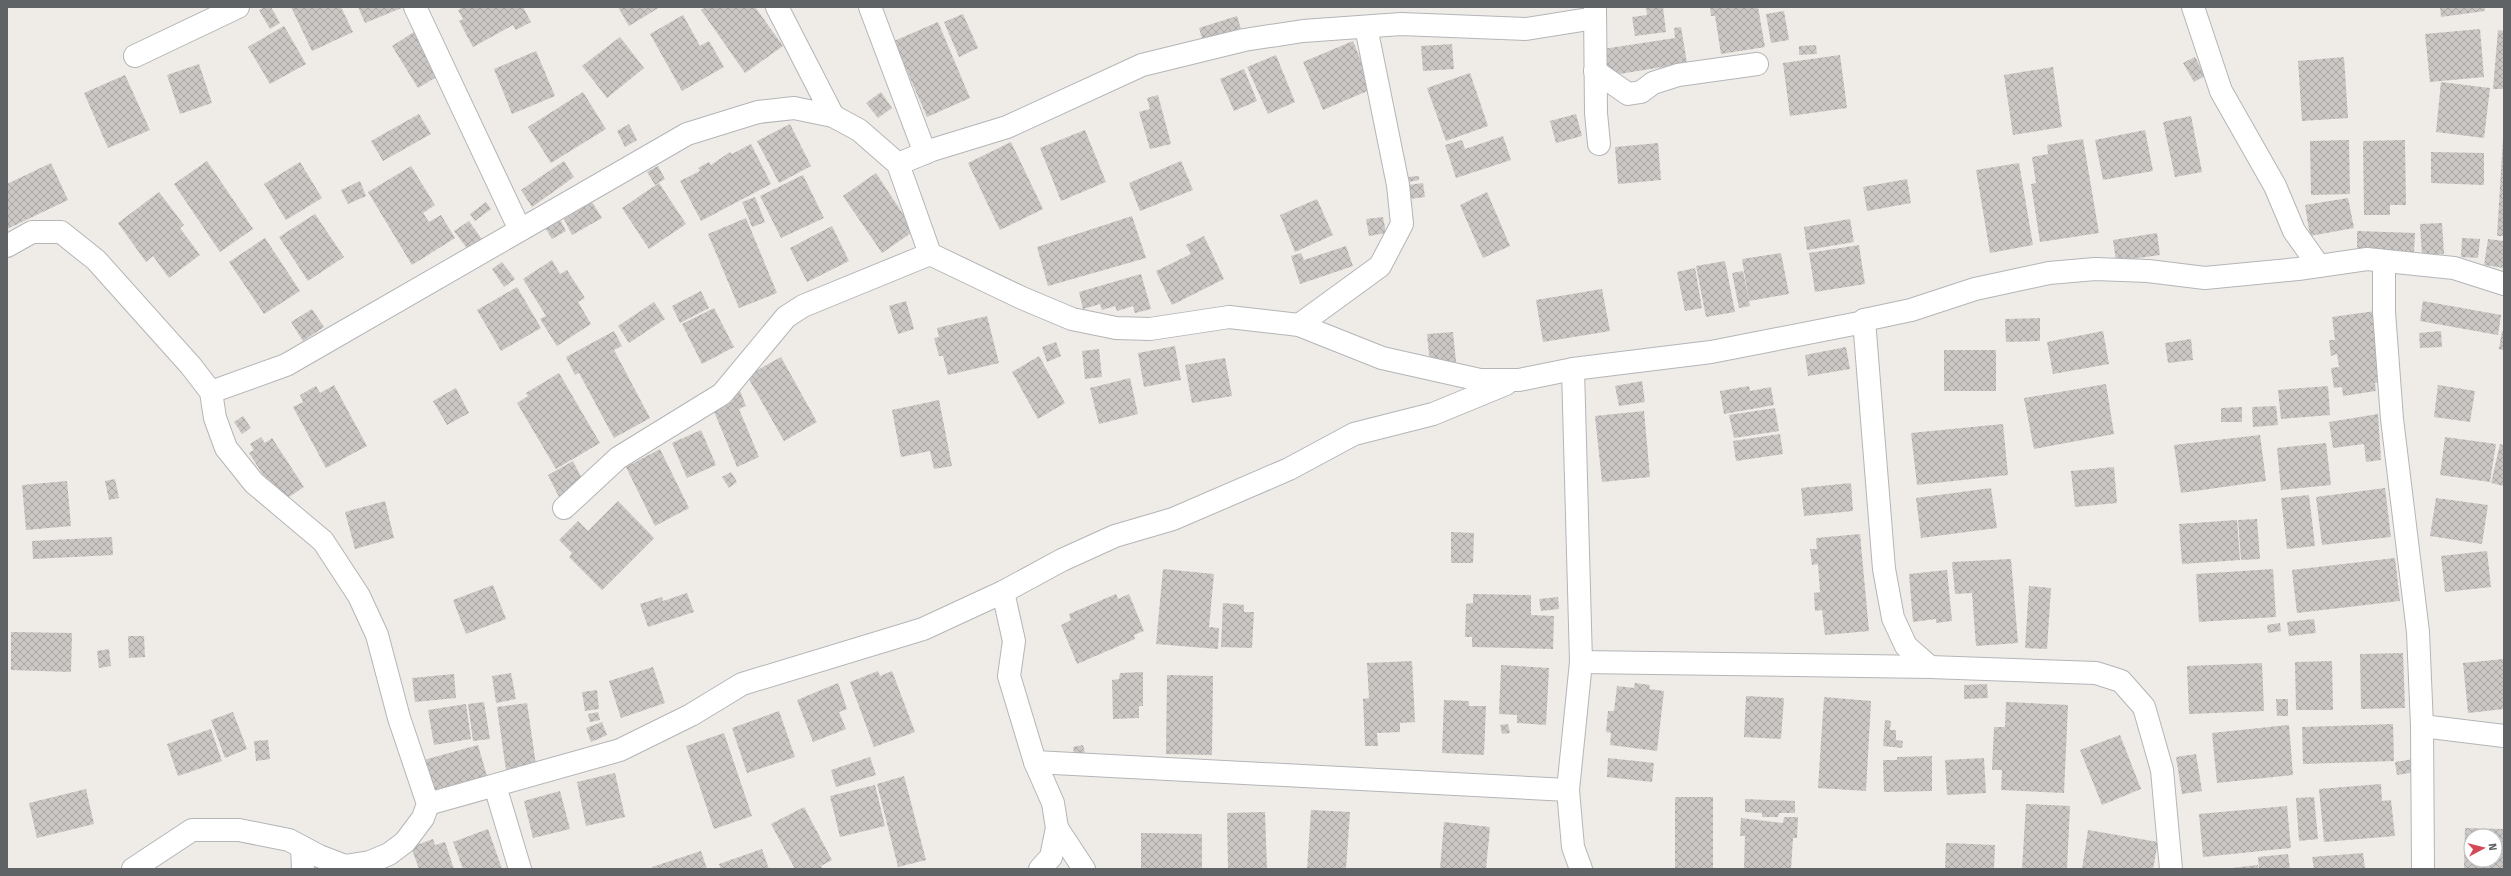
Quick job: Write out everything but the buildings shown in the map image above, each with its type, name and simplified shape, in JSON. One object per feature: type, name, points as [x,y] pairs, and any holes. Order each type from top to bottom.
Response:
[{"type":"street","points":[[135,56],[238,7]]},
{"type":"street","points":[[415,7],[520,230]]},
{"type":"street","points":[[777,7],[833,116]]},
{"type":"street","points":[[870,7],[925,153]]},
{"type":"street","points":[[2193,7],[2200,24],[2221,91],[2275,186],[2294,230],[2319,266]]},
{"type":"street","points":[[898,164],[925,153],[1007,127],[1142,65],[1164,58],[1259,38],[1303,31],[1401,24],[1526,29],[1595,13],[1595,71],[1599,144]]},
{"type":"street","points":[[1299,325],[1380,266],[1402,224],[1398,185],[1366,27]]},
{"type":"street","points":[[1595,71],[1628,94],[1641,92],[1653,83],[1678,75],[1757,64]]},
{"type":"street","points":[[1596,94],[1616,86]]},
{"type":"street","points":[[211,392],[286,365],[687,134],[758,112],[794,108],[833,116],[859,130],[898,164],[930,254],[1022,298],[1072,319],[1116,328],[1150,328],[1229,317],[1299,325],[1382,358],[1480,380],[1519,380]]},
{"type":"street","points":[[7,246],[32,232],[61,232],[96,260],[192,366],[211,392],[215,418],[226,448],[254,483],[323,541],[359,596],[377,635],[399,718],[428,804],[423,818],[405,842],[389,854],[370,862],[345,866],[289,840],[239,830],[192,830],[133,869]]},
{"type":"street","points":[[564,508],[618,458],[722,394],[786,317],[803,306],[930,254]]},
{"type":"street","points":[[428,804],[620,750],[691,714],[742,684],[923,628],[1003,592],[1062,560],[1115,536],[1172,519],[1289,469],[1354,434],[1433,414],[1519,380],[1573,369],[1712,352],[1864,322],[1864,320],[1911,310],[1976,289],[2049,273],[2110,270],[2148,271],[2205,278],[2319,266],[2367,259],[2454,268],[2504,284]]},
{"type":"street","points":[[2384,261],[2384,312],[2392,419],[2418,632],[2422,726],[2423,869]]},
{"type":"street","points":[[1864,320],[1883,562],[1893,618],[1906,646],[1930,667]]},
{"type":"street","points":[[1573,369],[1581,662],[1568,790],[1573,847],[1581,869]]},
{"type":"street","points":[[1003,592],[1014,641],[1009,676],[1035,762],[1052,803],[1056,828],[1051,857],[1040,869]]},
{"type":"street","points":[[1581,662],[1930,667],[2096,673],[2121,681],[2144,707],[2156,744],[2162,770],[2171,869]]},
{"type":"street","points":[[2422,726],[2504,736]]},
{"type":"street","points":[[1035,762],[1568,790]]},
{"type":"street","points":[[495,786],[520,869]]},
{"type":"street","points":[[1056,828],[1084,869]]},
{"type":"street","points":[[302,847],[303,869]]}]
